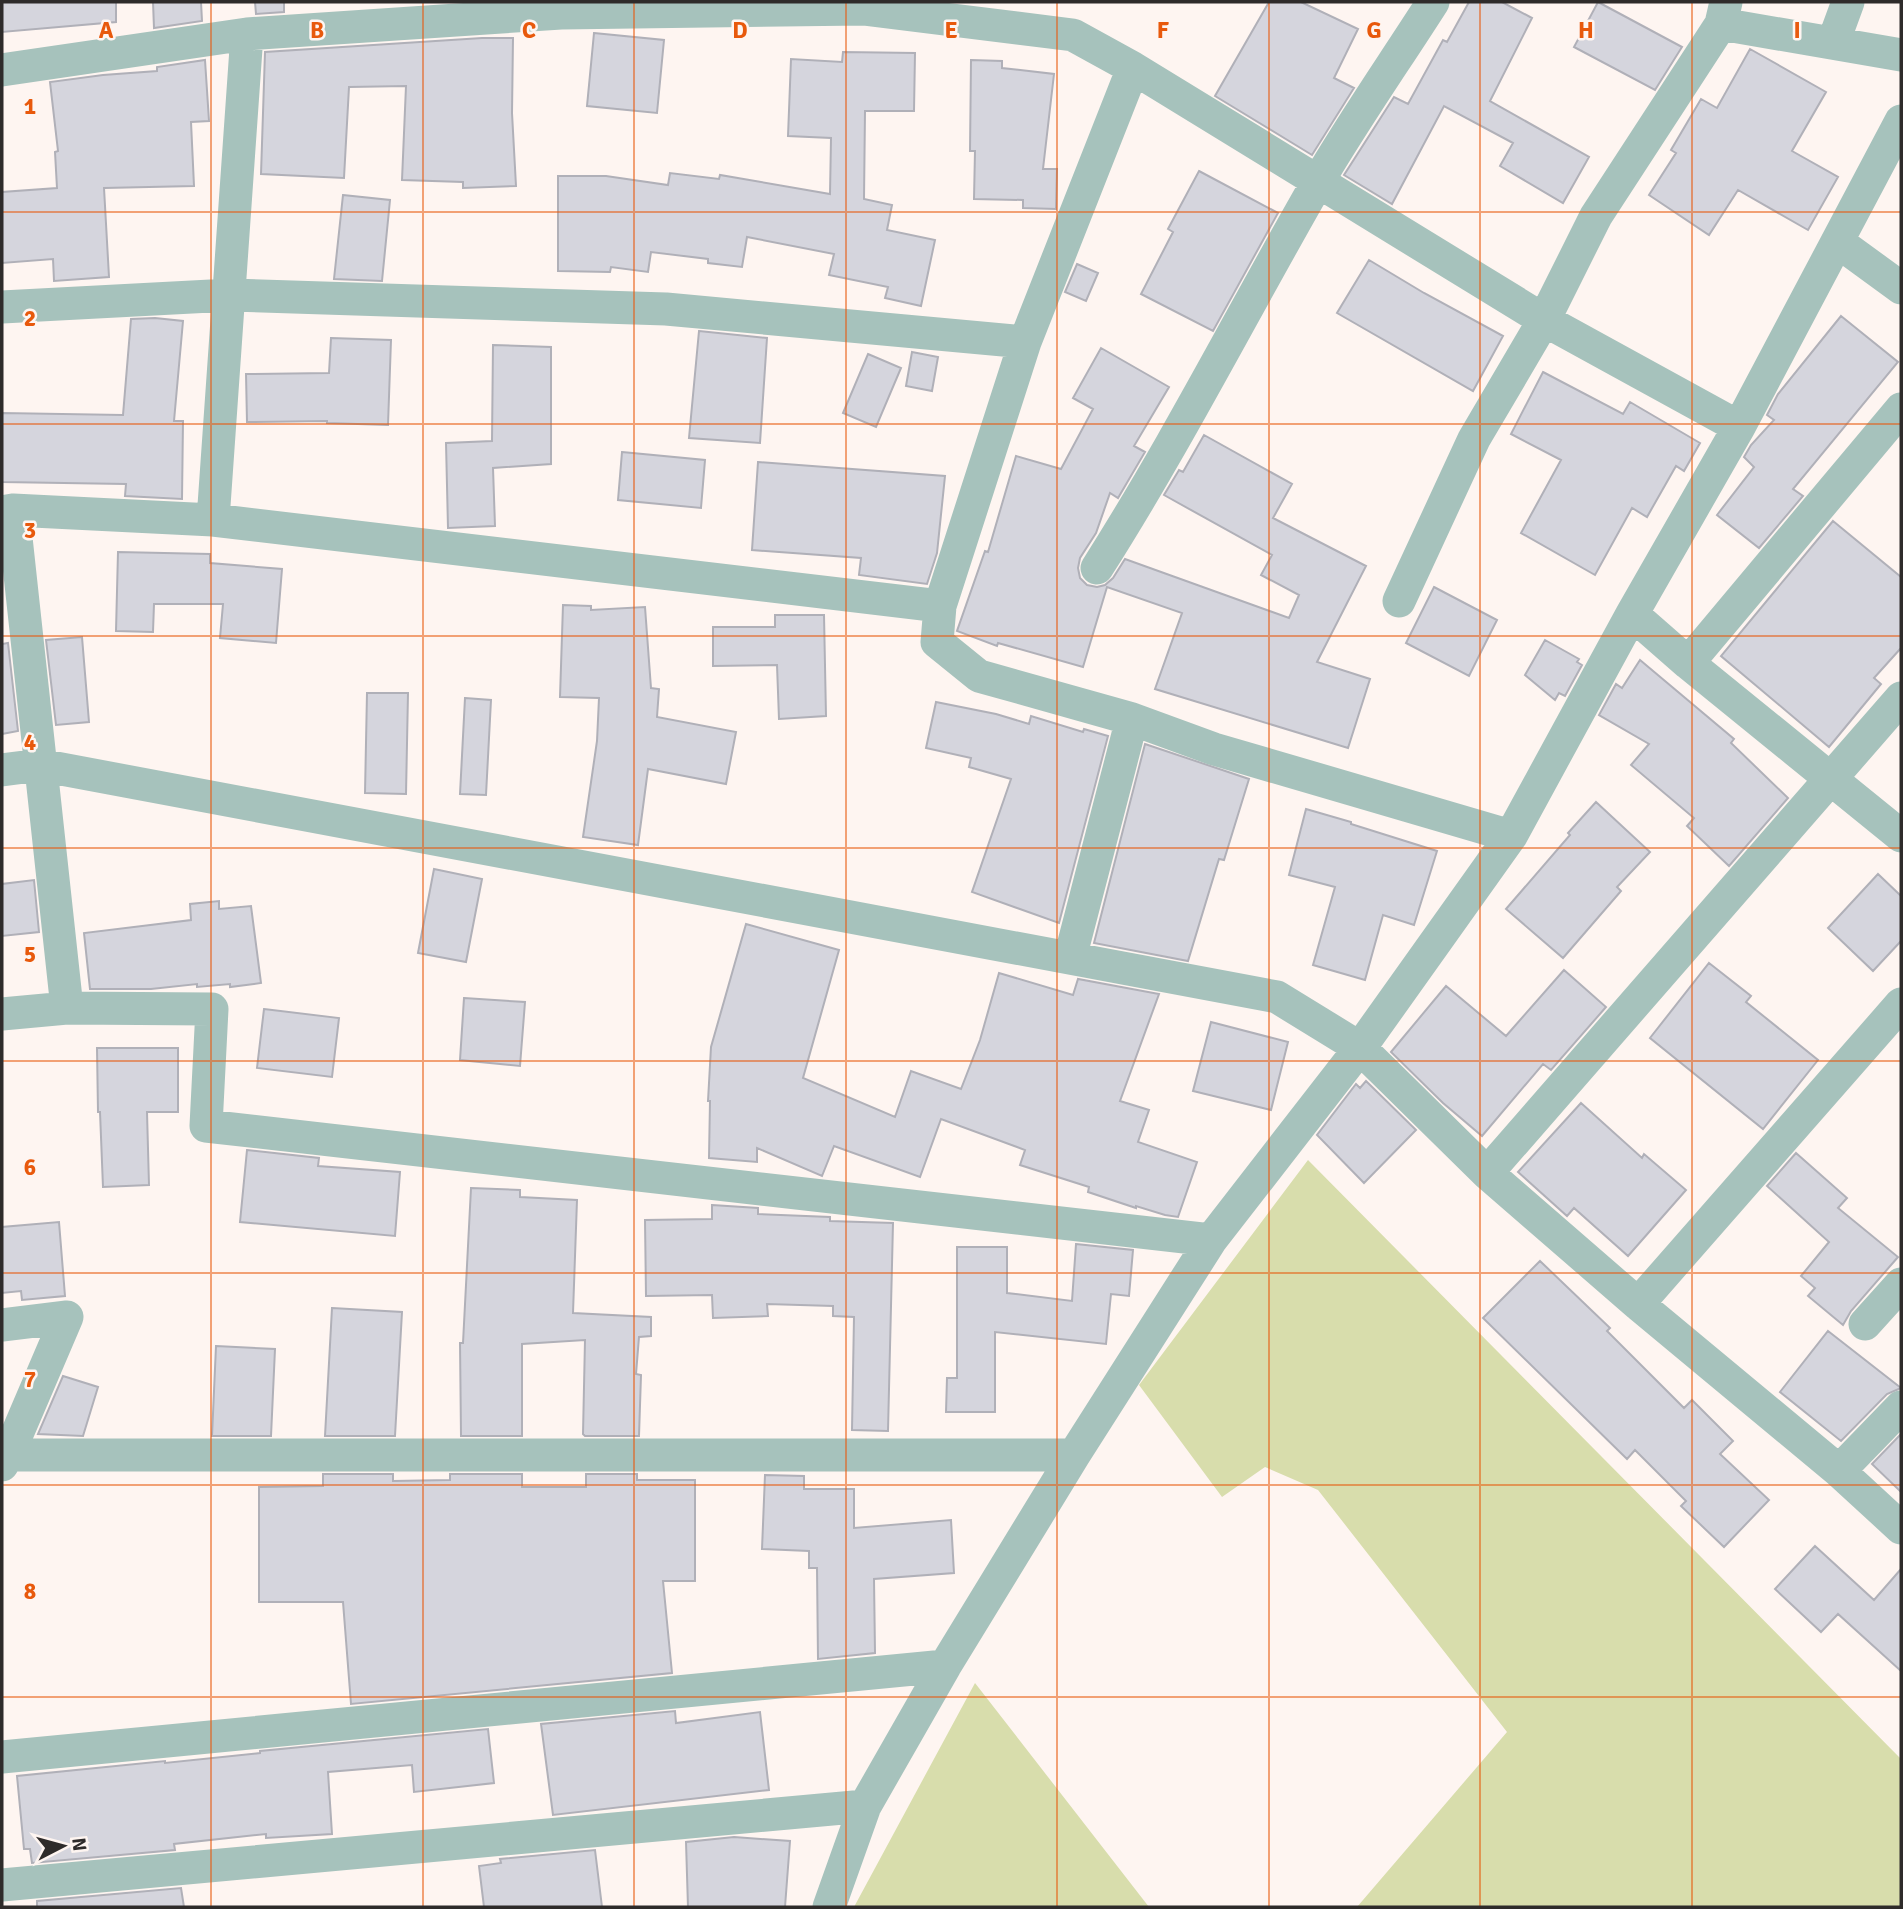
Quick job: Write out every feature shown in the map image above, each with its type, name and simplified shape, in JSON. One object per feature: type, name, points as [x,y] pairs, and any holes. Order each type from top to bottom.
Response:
[{"type":"street","points":[[1097,568],[1139,501],[1318,181],[1433,2]]},
{"type":"street","points":[[1832,43],[1848,2]]},
{"type":"street","points":[[2,70],[247,34],[561,13],[863,9],[1073,35],[1133,68],[1544,320],[1739,427]]},
{"type":"street","points":[[1399,601],[1474,439],[1544,320],[1596,216],[1723,13],[1832,43],[1901,55]]},
{"type":"street","points":[[213,520],[247,34]]},
{"type":"street","points":[[1133,68],[1025,342],[940,606],[937,642],[979,677],[1132,719],[1214,749],[1511,836]]},
{"type":"street","points":[[829,1907],[866,1806],[945,1666],[1074,1455],[1211,1240],[1360,1048],[1511,836],[1632,614],[1739,427],[1901,121]]},
{"type":"street","points":[[1838,243],[1901,288]]},
{"type":"street","points":[[2,307],[230,295],[666,309],[1025,342]]},
{"type":"street","points":[[1688,663],[1901,409]]},
{"type":"street","points":[[66,1008],[40,765],[7,511],[213,520],[940,606]]},
{"type":"street","points":[[1632,614],[1688,663],[1901,836]]},
{"type":"street","points":[[1487,1173],[1901,698]]},
{"type":"street","points":[[1070,958],[1132,719]]},
{"type":"street","points":[[2,770],[40,765],[1277,997],[1360,1048],[1487,1173],[1637,1304],[1839,1471],[1901,1528]]},
{"type":"street","points":[[1637,1304],[1901,1004]]},
{"type":"street","points":[[2,1014],[66,1008],[212,1009],[206,1126],[1211,1240]]},
{"type":"street","points":[[1865,1324],[1901,1284]]},
{"type":"street","points":[[2,1325],[67,1317],[5,1460],[1074,1455]]},
{"type":"street","points":[[1839,1471],[1901,1407]]},
{"type":"street","points":[[2,1757],[945,1666]]},
{"type":"street","points":[[2,1885],[866,1806]]},
{"type":"green space","points":[[1308,1160],[1901,1759],[1901,1907],[1357,1907],[1507,1732],[1318,1490],[1265,1467],[1222,1497],[1139,1385]]},
{"type":"green space","points":[[975,1683],[1149,1907],[854,1907]]},
{"type":"building","points":[[2,2],[116,2],[116,22],[2,32]]},
{"type":"building","points":[[153,2],[201,2],[202,21],[154,28]]},
{"type":"building","points":[[255,2],[284,2],[284,12],[256,14]]},
{"type":"building","points":[[1269,2],[1301,2],[1358,29],[1334,78],[1354,88],[1312,155],[1215,96]]},
{"type":"building","points":[[1469,2],[1502,2],[1532,18],[1490,101],[1589,157],[1563,203],[1500,166],[1513,143],[1444,106],[1392,204],[1344,175],[1394,97],[1408,104],[1443,40],[1447,42]]},
{"type":"building","points":[[1598,2],[1682,47],[1655,90],[1574,47]]},
{"type":"building","points":[[594,33],[664,40],[657,113],[587,106]]},
{"type":"building","points":[[513,38],[512,113],[516,186],[463,188],[463,182],[402,180],[406,86],[349,87],[344,178],[261,174],[265,52]]},
{"type":"building","points":[[1750,49],[1826,92],[1792,151],[1838,177],[1808,230],[1738,190],[1709,235],[1649,195],[1676,153],[1671,150],[1701,99],[1717,108]]},
{"type":"building","points":[[843,52],[915,53],[914,111],[865,111],[864,199],[892,205],[887,230],[935,240],[921,306],[885,298],[888,287],[829,275],[834,254],[747,237],[742,267],[708,263],[708,259],[651,252],[648,272],[611,267],[610,272],[558,271],[558,176],[606,176],[668,185],[670,173],[719,179],[720,175],[830,194],[831,138],[788,136],[791,59],[842,62]]},
{"type":"building","points":[[205,60],[209,121],[191,122],[194,186],[104,188],[109,277],[54,281],[53,259],[2,263],[2,192],[57,188],[55,152],[58,151],[50,82],[157,71],[157,67]]},
{"type":"building","points":[[971,60],[1002,61],[1002,68],[1054,74],[1043,169],[1057,169],[1056,209],[1023,208],[1023,200],[974,199],[975,151],[970,151]]},
{"type":"building","points":[[1199,171],[1278,213],[1213,331],[1141,294],[1173,232],[1168,229]]},
{"type":"building","points":[[343,195],[390,200],[382,281],[334,279]]},
{"type":"building","points":[[1369,260],[1503,336],[1473,391],[1337,313]]},
{"type":"building","points":[[1077,264],[1098,273],[1086,301],[1065,292]]},
{"type":"building","points":[[1841,316],[1898,362],[1793,489],[1803,496],[1759,548],[1717,515],[1754,467],[1744,457],[1751,445],[1774,420],[1767,415],[1778,394]]},
{"type":"building","points":[[131,319],[183,321],[174,421],[183,421],[182,499],[125,496],[126,484],[2,482],[2,413],[123,415]]},
{"type":"building","points":[[699,331],[767,338],[760,443],[689,438]]},
{"type":"building","points":[[331,338],[391,340],[388,425],[327,421],[247,422],[246,374],[329,373]]},
{"type":"building","points":[[493,345],[551,347],[551,464],[493,468],[495,526],[448,528],[446,443],[492,441]]},
{"type":"building","points":[[1101,348],[1169,387],[1134,446],[1145,452],[1118,498],[1110,493],[1096,533],[1080,558],[1080,578],[1087,585],[1105,585],[1125,559],[1289,618],[1299,595],[1261,575],[1272,555],[1164,495],[1179,470],[1183,472],[1204,435],[1292,484],[1273,518],[1366,566],[1317,662],[1370,679],[1348,748],[1155,689],[1182,613],[1107,587],[1083,667],[998,643],[997,646],[957,631],[985,551],[988,552],[1016,456],[1061,469],[1093,409],[1073,398]]},
{"type":"building","points":[[912,352],[938,357],[932,391],[906,386]]},
{"type":"building","points":[[868,354],[901,368],[876,427],[843,413]]},
{"type":"building","points":[[1543,372],[1623,414],[1630,402],[1700,443],[1684,471],[1676,466],[1647,517],[1632,508],[1595,575],[1521,533],[1561,460],[1511,434]]},
{"type":"building","points":[[622,452],[705,460],[701,508],[618,500]]},
{"type":"building","points":[[758,462],[945,476],[937,553],[927,584],[859,575],[861,558],[752,550]]},
{"type":"building","points":[[1833,521],[1901,577],[1901,648],[1874,678],[1881,684],[1829,747],[1721,656]]},
{"type":"building","points":[[118,552],[210,554],[210,563],[282,569],[276,643],[220,638],[223,604],[154,604],[153,632],[116,631]]},
{"type":"building","points":[[1434,587],[1497,620],[1469,676],[1406,643]]},
{"type":"building","points":[[563,605],[591,606],[591,610],[645,607],[651,688],[659,689],[657,717],[736,732],[726,784],[648,769],[638,845],[583,837],[597,741],[599,698],[560,697]]},
{"type":"building","points":[[775,615],[824,615],[826,716],[779,719],[777,665],[713,666],[713,627],[775,627]]},
{"type":"building","points":[[82,637],[89,722],[56,725],[46,640]]},
{"type":"building","points":[[1545,640],[1579,659],[1577,662],[1582,665],[1565,696],[1559,693],[1555,700],[1525,675]]},
{"type":"building","points":[[8,643],[18,731],[2,734],[2,644]]},
{"type":"building","points":[[1640,660],[1734,739],[1731,743],[1788,798],[1729,866],[1687,826],[1694,818],[1631,765],[1649,744],[1599,715],[1616,684],[1622,688]]},
{"type":"building","points":[[367,693],[408,693],[406,794],[365,793]]},
{"type":"building","points":[[465,698],[491,700],[486,795],[460,794]]},
{"type":"building","points":[[936,702],[996,714],[1029,724],[1031,716],[1083,732],[1084,729],[1108,736],[1059,923],[972,892],[1011,779],[969,767],[971,758],[926,748]]},
{"type":"building","points":[[1145,744],[1249,779],[1224,860],[1219,859],[1188,961],[1094,943]]},
{"type":"building","points":[[1596,802],[1650,852],[1617,887],[1621,891],[1563,958],[1506,909]]},
{"type":"building","points":[[1306,809],[1437,851],[1414,925],[1383,915],[1365,980],[1313,965],[1335,887],[1289,875]]},
{"type":"building","points":[[434,869],[482,879],[466,962],[418,953]]},
{"type":"building","points":[[1878,874],[1901,896],[1901,941],[1873,971],[1828,928]]},
{"type":"building","points":[[34,880],[39,932],[2,936],[2,884]]},
{"type":"building","points":[[219,901],[219,909],[251,906],[261,983],[230,987],[230,984],[197,987],[197,984],[151,989],[90,989],[84,933],[191,920],[190,904]]},
{"type":"building","points":[[746,924],[839,950],[803,1078],[895,1117],[911,1071],[961,1089],[980,1040],[999,973],[1073,995],[1078,979],[1159,994],[1120,1101],[1149,1110],[1138,1142],[1197,1162],[1178,1217],[1136,1208],[1088,1192],[1089,1187],[1020,1165],[1025,1150],[941,1119],[920,1177],[834,1146],[822,1176],[757,1148],[757,1162],[709,1158],[711,1047]]},
{"type":"building","points":[[1709,963],[1751,996],[1746,1002],[1818,1060],[1763,1129],[1650,1038]]},
{"type":"building","points":[[1564,970],[1606,1007],[1551,1070],[1543,1064],[1482,1136],[1443,1103],[1391,1052],[1446,986],[1506,1036]]},
{"type":"building","points":[[464,998],[525,1002],[520,1066],[460,1060]]},
{"type":"building","points":[[264,1009],[339,1018],[332,1077],[257,1068]]},
{"type":"building","points":[[1211,1022],[1288,1042],[1271,1110],[1193,1091]]},
{"type":"building","points":[[97,1048],[178,1048],[178,1112],[147,1112],[149,1185],[103,1187]]},
{"type":"building","points":[[1366,1081],[1416,1130],[1364,1183],[1317,1135],[1356,1084],[1360,1088]]},
{"type":"building","points":[[1581,1103],[1642,1158],[1644,1154],[1686,1190],[1628,1256],[1574,1208],[1567,1216],[1518,1172]]},
{"type":"building","points":[[247,1150],[319,1158],[318,1166],[400,1172],[395,1236],[240,1222]]},
{"type":"building","points":[[1796,1153],[1847,1198],[1838,1208],[1898,1257],[1851,1311],[1843,1325],[1808,1296],[1815,1288],[1801,1276],[1829,1242],[1767,1186]]},
{"type":"building","points":[[471,1188],[520,1190],[520,1197],[577,1200],[573,1313],[651,1317],[651,1336],[639,1337],[636,1374],[641,1375],[639,1436],[583,1434],[585,1340],[522,1344],[522,1436],[461,1436],[460,1343],[463,1343]]},
{"type":"building","points":[[712,1205],[758,1208],[758,1214],[830,1217],[830,1221],[893,1223],[888,1431],[852,1430],[854,1317],[833,1316],[833,1306],[767,1304],[768,1316],[713,1318],[712,1295],[646,1296],[645,1220],[712,1219]]},
{"type":"building","points":[[59,1222],[65,1296],[22,1300],[21,1291],[2,1293],[2,1227]]},
{"type":"building","points":[[1076,1244],[1133,1250],[1129,1296],[1111,1294],[1106,1344],[995,1332],[995,1412],[946,1412],[947,1378],[957,1378],[957,1247],[1007,1247],[1007,1293],[1072,1301]]},
{"type":"building","points":[[1540,1261],[1610,1328],[1607,1331],[1684,1408],[1692,1400],[1733,1441],[1720,1454],[1769,1500],[1724,1547],[1681,1506],[1686,1501],[1635,1450],[1627,1459],[1483,1318]]},
{"type":"building","points":[[332,1308],[402,1312],[395,1436],[325,1436]]},
{"type":"building","points":[[1828,1331],[1901,1388],[1887,1394],[1841,1441],[1780,1392]]},
{"type":"building","points":[[216,1346],[275,1349],[271,1436],[212,1436]]},
{"type":"building","points":[[63,1376],[98,1387],[83,1436],[38,1434]]},
{"type":"building","points":[[1901,1434],[1901,1492],[1872,1464]]},
{"type":"building","points":[[323,1474],[393,1474],[393,1481],[450,1480],[450,1474],[522,1474],[522,1487],[586,1487],[586,1474],[637,1474],[637,1480],[695,1480],[695,1581],[663,1581],[672,1673],[351,1704],[343,1602],[259,1602],[259,1487],[323,1486]]},
{"type":"building","points":[[765,1475],[804,1476],[804,1489],[854,1489],[854,1528],[951,1520],[954,1573],[874,1579],[875,1653],[818,1659],[817,1568],[809,1568],[809,1551],[762,1549]]},
{"type":"building","points":[[1815,1546],[1874,1600],[1901,1569],[1901,1671],[1838,1614],[1821,1632],[1775,1589]]},
{"type":"building","points":[[675,1711],[676,1723],[760,1712],[769,1790],[553,1815],[541,1724]]},
{"type":"building","points":[[488,1729],[494,1783],[414,1792],[412,1765],[328,1772],[332,1834],[266,1838],[266,1834],[174,1844],[175,1850],[32,1863],[30,1849],[24,1849],[17,1776]]},
{"type":"building","points":[[734,1837],[790,1841],[785,1907],[688,1907],[686,1842]]},
{"type":"building","points":[[595,1850],[602,1907],[484,1907],[479,1866],[501,1863],[500,1859]]},
{"type":"building","points":[[181,1888],[184,1907],[37,1907],[37,1901]]}]
